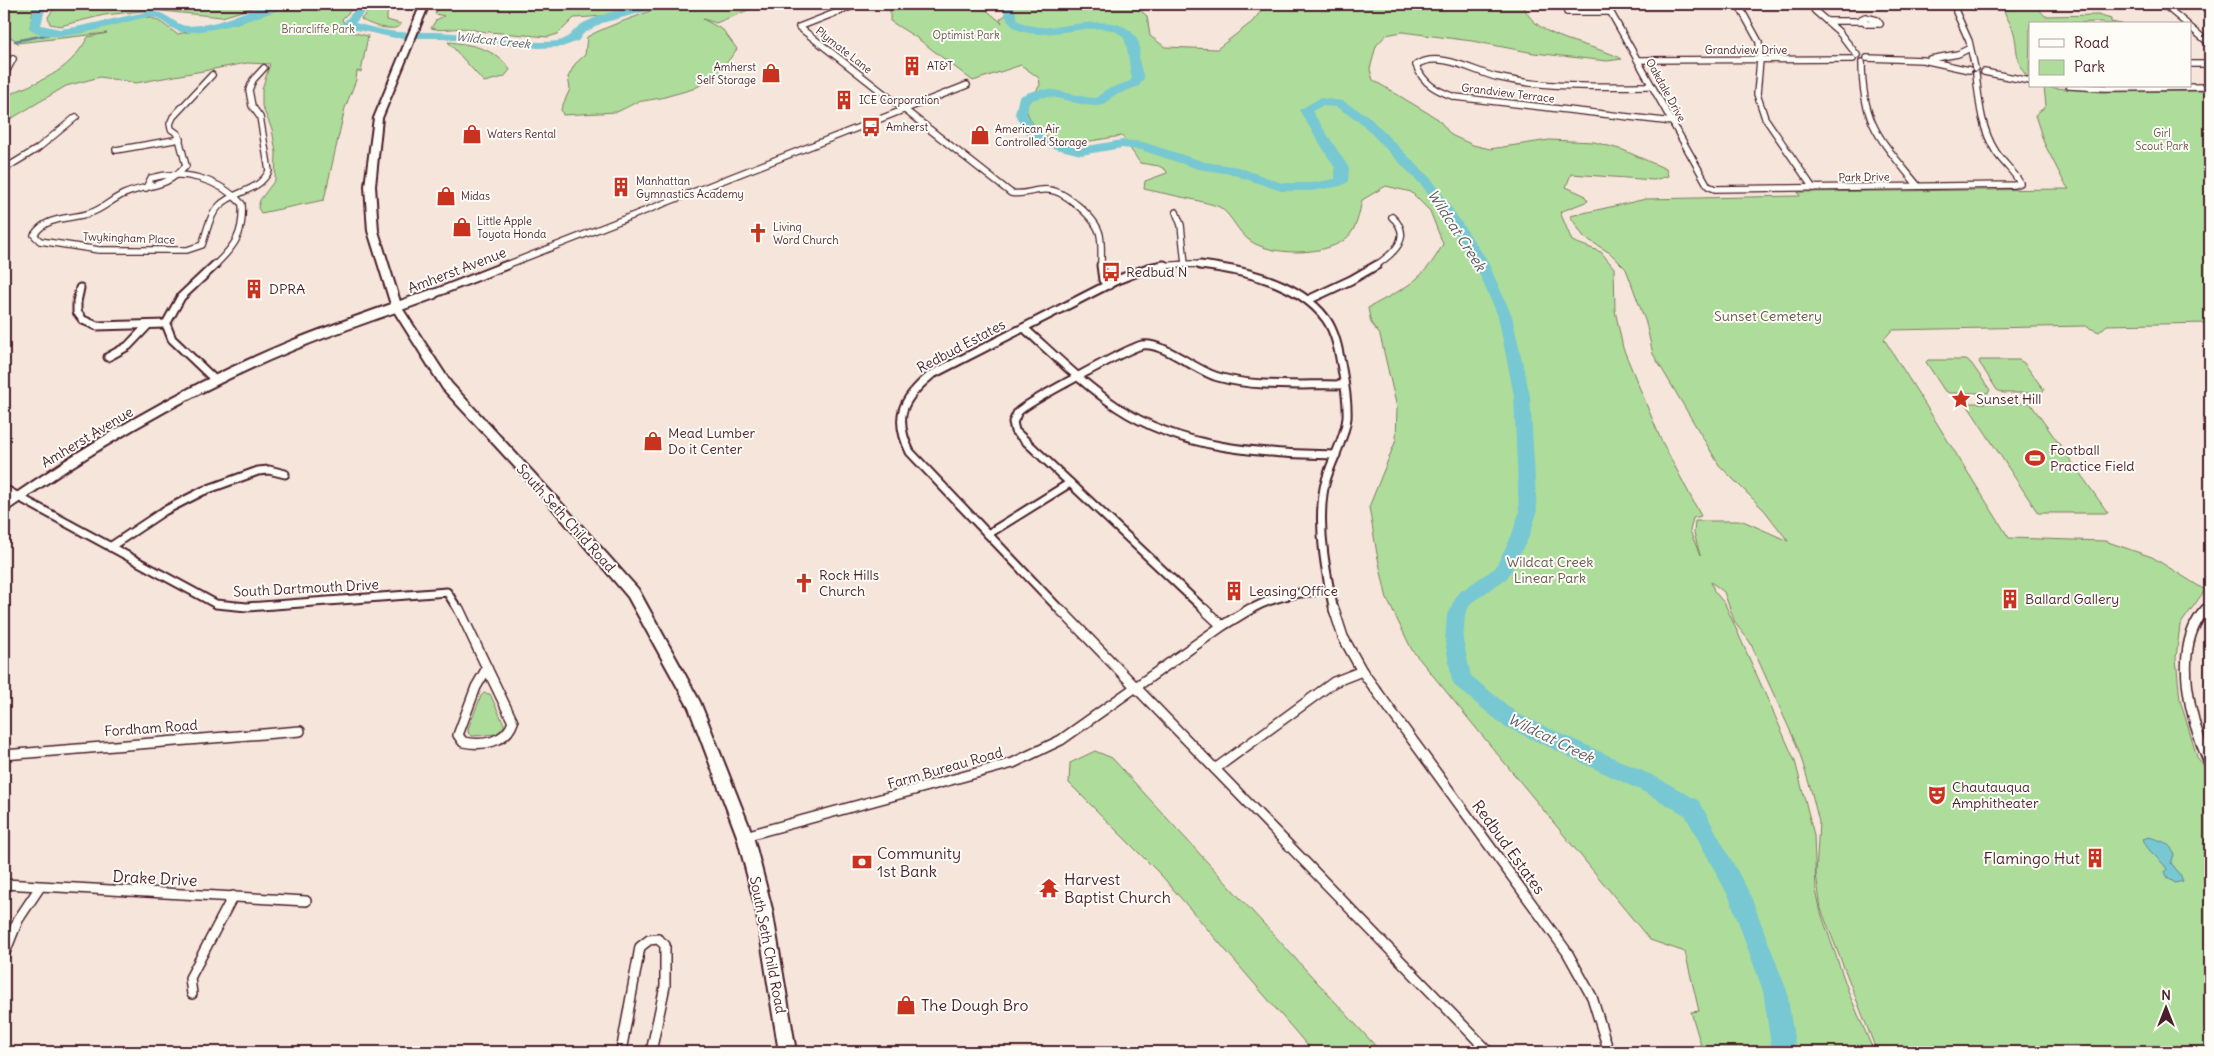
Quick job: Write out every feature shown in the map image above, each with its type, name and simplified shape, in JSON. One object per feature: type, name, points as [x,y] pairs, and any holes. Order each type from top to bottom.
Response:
[{"type":"main road","name":"South Seth Child Road","points":[[425,4],[378,118],[370,186],[373,231],[397,308],[447,386],[551,499],[633,593],[695,706],[745,836],[764,908],[788,1052]]},
{"type":"street","name":"Plymate Lane","points":[[858,4],[799,27],[903,110]]},
{"type":"street","name":"Oakdale Drive","points":[[1606,4],[1708,186]]},
{"type":"street","points":[[1738,4],[1759,42],[1760,60],[1757,94],[1765,118],[1813,188]]},
{"type":"street","points":[[1811,4],[1855,57],[1862,62],[1868,61],[1867,58]]},
{"type":"street","points":[[1956,4],[1956,12],[1970,48],[1974,70]]},
{"type":"street","points":[[2164,4],[2185,22]]},
{"type":"street","points":[[1567,12],[1610,12]]},
{"type":"street","points":[[1827,21],[1861,21]]},
{"type":"street","points":[[2192,29],[2210,44]]},
{"type":"street","points":[[1855,57],[1923,60],[1944,58],[1970,48]]},
{"type":"street","name":"Grandview Drive","points":[[1638,60],[1760,60],[1855,57]]},
{"type":"street","points":[[4,76],[13,59]]},
{"type":"street","name":"Grandview Terrace","points":[[1652,86],[1554,86],[1496,77],[1436,59],[1424,59],[1416,64],[1422,79],[1429,86],[1455,97],[1673,122]]},
{"type":"street","points":[[1923,60],[2029,81]]},
{"type":"street","points":[[1862,62],[1862,92],[1866,110],[1881,138],[1918,186]]},
{"type":"street","points":[[2192,64],[2210,64]]},
{"type":"street","points":[[236,196],[266,180],[269,171],[260,117],[252,106],[249,90],[253,80],[264,68]]},
{"type":"street","name":"Park Drive","points":[[1708,186],[1715,189],[2014,185],[2020,183],[1997,153],[1984,130],[1974,70]]},
{"type":"street","points":[[179,175],[186,166],[180,139],[178,134],[171,129],[170,124],[173,117],[212,75]]},
{"type":"street","name":"Amherst Avenue","points":[[4,506],[127,427],[215,380],[296,344],[397,308],[606,228],[967,85]]},
{"type":"street","points":[[2192,87],[2210,87]]},
{"type":"street","points":[[903,110],[1011,193],[1019,196],[1052,190],[1061,193],[1089,216],[1098,227],[1100,234],[1101,275],[1103,280],[1109,285]]},
{"type":"street","points":[[4,169],[37,149],[76,117]]},
{"type":"street","points":[[116,150],[180,139]]},
{"type":"street","points":[[146,188],[148,182],[156,176],[179,175],[214,183],[236,196],[242,204],[244,212],[242,227],[234,245],[222,261],[182,296],[171,311],[166,324],[172,339],[215,380]]},
{"type":"street","name":"Twykingham Place","points":[[179,175],[169,184],[123,195],[94,212],[50,221],[37,229],[34,235],[40,241],[99,250],[187,250],[202,246],[216,208],[222,202],[236,196]]},
{"type":"street","points":[[1176,212],[1181,225],[1185,264]]},
{"type":"street","points":[[1308,300],[1374,268],[1391,257],[1402,236],[1401,226],[1392,217]]},
{"type":"street","name":"Redbud Estates","points":[[1489,1052],[1216,768],[1135,689],[910,452],[902,436],[901,411],[916,387],[931,375],[1109,285],[1150,268],[1185,264],[1208,264],[1262,278],[1308,300],[1326,318],[1335,338],[1347,409],[1344,431],[1325,481],[1321,501],[1331,591],[1338,625],[1345,643],[1362,671],[1566,952],[1592,998],[1609,1052]]},
{"type":"street","points":[[80,288],[75,307],[78,317],[88,323],[97,326],[166,324]]},
{"type":"street","points":[[108,358],[128,346],[148,325]]},
{"type":"street","name":"Redbud Estates","points":[[1024,328],[1078,376],[1118,408],[1151,426],[1192,441],[1255,453],[1336,455]]},
{"type":"street","points":[[1222,626],[1015,431],[1013,422],[1018,411],[1078,376],[1135,347],[1151,345],[1166,349],[1195,368],[1242,382],[1282,385],[1343,385]]},
{"type":"street","points":[[110,547],[164,511],[203,491],[258,471],[268,470],[285,474]]},
{"type":"street","points":[[988,534],[1070,483]]},
{"type":"street","name":"South Dartmouth Drive","points":[[4,489],[216,604],[230,607],[447,592],[454,600],[487,668],[513,722],[512,728],[504,737],[497,740],[468,744],[463,742],[458,735],[476,687],[487,668]]},
{"type":"street","points":[[1135,689],[1222,626],[1254,607],[1285,595],[1307,591],[1331,591]]},
{"type":"street","points":[[2210,605],[2201,611],[2189,634],[2187,653],[2190,699],[2200,740],[2210,765]]},
{"type":"street","points":[[1216,768],[1334,682],[1362,671]]},
{"type":"street","name":"Farm Bureau Road","points":[[745,836],[1013,763],[1061,740],[1135,689]]},
{"type":"street","name":"Fordham Road","points":[[4,755],[300,731]]},
{"type":"street","name":"Drake Drive","points":[[4,884],[306,901]]},
{"type":"street","points":[[4,955],[18,920],[40,887]]},
{"type":"street","points":[[192,994],[190,978],[233,896]]},
{"type":"street","points":[[621,1052],[640,947],[649,940],[658,939],[665,945],[666,978],[651,1052]]},
{"type":"green space","name":"Briarcliffe Park","points":[[4,4],[39,4],[33,9],[30,28],[41,32],[53,34],[77,33],[144,17],[159,21],[177,34],[237,23],[294,4],[357,4],[342,19],[347,31],[368,36],[361,72],[357,71],[356,80],[345,108],[324,200],[261,213],[258,208],[260,200],[275,180],[276,153],[272,129],[262,106],[262,89],[270,64],[247,63],[136,83],[100,77],[66,86],[4,123],[4,97],[52,75],[71,60],[88,37],[107,33],[17,43],[14,39],[4,34]]},
{"type":"green space","points":[[57,4],[265,4],[222,17],[152,10],[104,15],[60,26],[50,24],[48,17]]},
{"type":"green space","points":[[375,4],[392,4],[387,14],[387,20],[401,24],[400,26],[396,28],[380,27],[361,19]]},
{"type":"green space","points":[[440,4],[645,4],[620,13],[574,18],[558,34],[548,37],[478,31],[466,28],[442,30],[431,28],[436,20],[444,16],[435,14]]},
{"type":"green space","points":[[665,4],[763,4],[716,23],[703,19],[723,30],[737,49],[717,76],[693,89],[661,98],[637,102],[617,112],[563,115],[561,109],[570,89],[568,77],[575,64],[585,55],[587,37]]},
{"type":"green space","points":[[890,4],[979,4],[1002,23],[1000,19],[1013,10],[1014,4],[1133,4],[1147,16],[1150,36],[1165,47],[1217,49],[1252,22],[1267,4],[1523,4],[1529,16],[1539,26],[1551,33],[1622,59],[1607,61],[1534,53],[1472,41],[1402,32],[1386,35],[1376,46],[1370,69],[1373,80],[1438,119],[1451,135],[1473,145],[1490,149],[1549,140],[1594,142],[1623,150],[1666,169],[1668,176],[1654,180],[1571,174],[1566,187],[1584,195],[1588,201],[1560,212],[1572,241],[1601,252],[1614,268],[1615,310],[1623,348],[1661,440],[1701,516],[1693,518],[1690,531],[1700,555],[1694,533],[1695,521],[1743,521],[1788,541],[1765,511],[1719,465],[1653,354],[1646,323],[1626,269],[1610,253],[1584,237],[1570,216],[1646,199],[1800,196],[1798,192],[2069,189],[2044,143],[2035,115],[2046,106],[2044,88],[2101,92],[2210,91],[2210,323],[2107,325],[2099,332],[2085,326],[1892,330],[1884,339],[2009,538],[2105,541],[2152,557],[2205,590],[2180,625],[2176,658],[2180,700],[2197,757],[2210,773],[2210,1052],[1877,1052],[1821,909],[1816,874],[1819,822],[1798,748],[1750,642],[1735,623],[1724,592],[1711,582],[1714,591],[1725,604],[1795,761],[1814,835],[1816,890],[1821,913],[1850,996],[1874,1052],[1703,1052],[1691,1012],[1699,1011],[1685,952],[1650,940],[1412,650],[1387,599],[1369,507],[1396,440],[1397,408],[1380,335],[1371,323],[1368,308],[1412,283],[1436,257],[1443,244],[1430,211],[1411,192],[1386,186],[1362,200],[1357,222],[1352,232],[1344,240],[1334,245],[1323,249],[1296,252],[1270,249],[1258,245],[1245,237],[1221,208],[1144,189],[1145,181],[1167,173],[1166,170],[1159,166],[1140,163],[1122,136],[1093,141],[1063,142],[1041,135],[1025,108],[1040,85],[1039,78],[1021,65],[973,81],[917,38],[890,21]]},
{"type":"green space","points":[[2002,4],[2034,4],[2045,16],[2098,15],[2111,19],[2111,22],[2029,22],[2029,78],[2019,63],[2014,33]]},
{"type":"green space","points":[[448,42],[466,44],[491,52],[505,63],[510,70],[504,77],[484,82]]},
{"type":"green space","points":[[1928,360],[1966,360],[1971,363],[1990,390],[1988,393],[1949,393],[1944,390],[1926,362]]},
{"type":"green space","points":[[1980,360],[2019,360],[2024,363],[2044,390],[2042,393],[2003,393],[1997,390],[1979,362]]},
{"type":"green space","name":"Football Practice Field","points":[[1966,403],[2030,403],[2108,513],[2038,513]]},
{"type":"green space","points":[[484,693],[490,694],[504,724],[504,728],[496,734],[472,736],[468,733],[468,729],[481,696]]},
{"type":"green space","points":[[1095,751],[1112,758],[1381,1052],[1313,1052],[1161,875],[1069,783],[1070,763]]},
{"type":"water","points":[[2149,837],[2171,847],[2174,855],[2171,863],[2183,881],[2175,883],[2168,878],[2165,872],[2167,869],[2145,844],[2143,839]]},
{"type":"waterway","name":"Wildcat Creek","points":[[45,4],[40,8],[35,27],[47,32],[60,33],[76,31],[137,15],[150,14],[159,15],[180,28],[203,28],[231,21],[279,4]]},
{"type":"waterway","name":"Wildcat Creek","points":[[366,4],[347,25],[395,35],[440,35],[538,45],[562,44],[574,39],[579,31],[598,20],[657,4]]},
{"type":"waterway","name":"Wildcat Creek","points":[[1008,4],[1010,16],[1014,23],[1026,28],[1047,31],[1107,26],[1118,28],[1127,34],[1133,44],[1138,78],[1135,83],[1109,93],[1100,102],[1090,102],[1051,93],[1032,95],[1023,100],[1021,114],[1028,128],[1041,141],[1081,151],[1122,144],[1143,146],[1203,166],[1233,170],[1281,187],[1311,187],[1341,182],[1342,168],[1305,110],[1320,102],[1339,104],[1363,118],[1428,184],[1480,260],[1505,316],[1522,396],[1528,513],[1520,537],[1501,573],[1464,598],[1456,615],[1454,641],[1462,680],[1511,720],[1651,785],[1692,808],[1739,894],[1775,991],[1784,1052]]},
{"type":"waterway","points":[[15,41],[66,31]]},
{"type":"place","name":"AT&T","points":[[912,66]]},
{"type":"place","name":"Amherst Self Storage","points":[[771,73]]},
{"type":"place","name":"ICE Corporation","points":[[844,100]]},
{"type":"place","name":"Amherst","points":[[871,127]]},
{"type":"place","name":"Waters Rental","points":[[472,134]]},
{"type":"place","name":"American Air Controlled Storage","points":[[980,135]]},
{"type":"place","name":"Manhattan Gymnastics Academy","points":[[621,187]]},
{"type":"place","name":"Midas","points":[[446,196]]},
{"type":"place","name":"Little Apple Toyota Honda","points":[[462,227]]},
{"type":"place","name":"Living Word Church","points":[[758,233]]},
{"type":"place","name":"Redbud N","points":[[1111,272]]},
{"type":"place","name":"DPRA","points":[[254,289]]},
{"type":"place","name":"Sunset Hill","points":[[1961,399]]},
{"type":"place","name":"Mead Lumber Do it Center","points":[[653,441]]},
{"type":"place","name":"Football Practice Field","points":[[2035,458]]},
{"type":"place","name":"Rock Hills Church","points":[[804,583]]},
{"type":"place","name":"Leasing Office","points":[[1234,591]]},
{"type":"place","name":"Ballard Gallery","points":[[2010,599]]},
{"type":"place","name":"Chautauqua Amphitheater","points":[[1937,795]]},
{"type":"place","name":"Flamingo Hut","points":[[2095,858]]},
{"type":"place","name":"Community 1st Bank","points":[[862,862]]},
{"type":"place","name":"Harvest Baptist Church","points":[[1049,888]]},
{"type":"place","name":"The Dough Bro","points":[[906,1005]]},
{"type":"park label","name":"Optimist Park","points":[[966,35]]},
{"type":"park label","name":"Girl Scout Park","points":[[2162,139]]},
{"type":"park label","name":"Sunset Cemetery","points":[[1768,316]]},
{"type":"park label","name":"Wildcat Creek Linear Park","points":[[1550,570]]}]
